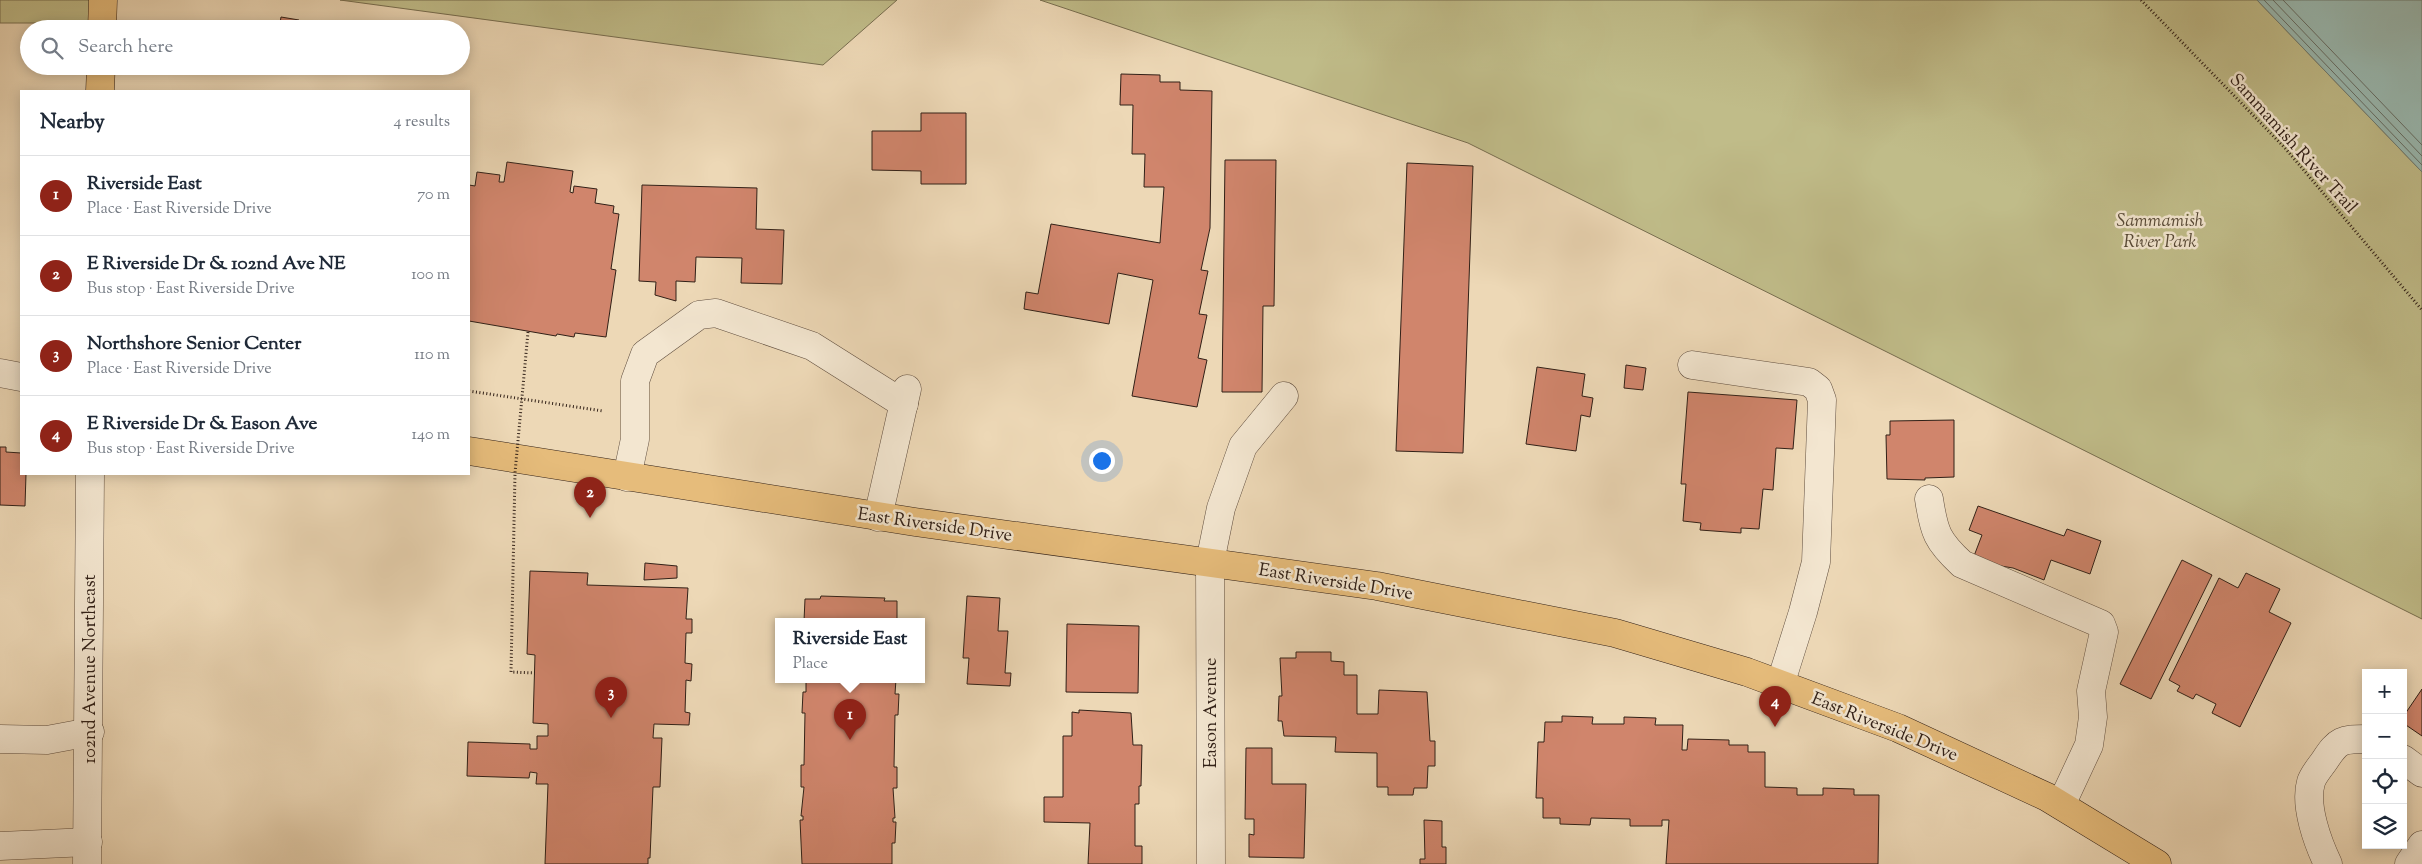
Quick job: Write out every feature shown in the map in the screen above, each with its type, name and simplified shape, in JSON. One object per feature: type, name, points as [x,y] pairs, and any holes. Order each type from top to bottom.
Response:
[{"type":"main road","points":[[102,20],[103,0]]},
{"type":"main road","points":[[100,90],[101,75]]},
{"type":"main road","name":"East Riverside Drive","points":[[470,451],[878,516],[1377,586],[1615,633],[1747,672],[1898,728],[2061,805],[2157,864]]},
{"type":"street","points":[[627,477],[635,439],[635,380],[645,354],[699,315],[716,314],[812,346],[906,397],[878,516]]},
{"type":"street","points":[[1692,365],[1810,382],[1818,389],[1822,400],[1816,562],[1803,612],[1780,684]]},
{"type":"street","points":[[0,373],[20,377]]},
{"type":"street","name":"Eason Avenue","points":[[1210,864],[1210,562],[1221,508],[1243,446],[1284,396]]},
{"type":"street","name":"102nd Avenue Northeast","points":[[87,853],[90,732],[90,475]]},
{"type":"street","points":[[1929,499],[1934,530],[1946,550],[1962,564],[2101,624],[2104,632],[2091,691],[2093,717],[2089,745],[2061,805]]},
{"type":"street","points":[[0,739],[48,740],[90,732]]},
{"type":"street","points":[[2328,864],[2319,846],[2312,819],[2311,781],[2335,745],[2346,739],[2362,739]]},
{"type":"street","points":[[2407,762],[2422,773]]},
{"type":"street","points":[[0,846],[87,853]]},
{"type":"street","points":[[2409,864],[2422,846]]},
{"type":"path","name":"Sammamish River Trail","points":[[2141,0],[2285,148],[2422,310]]},
{"type":"path","points":[[528,332],[515,473],[511,672],[535,674]]},
{"type":"path","points":[[470,391],[636,416]]},
{"type":"green space","points":[[0,0],[103,0],[102,20],[20,20],[20,23],[0,23]]},
{"type":"green space","points":[[340,0],[897,0],[823,65]]},
{"type":"green space","name":"Sammamish River Park","points":[[1040,0],[2257,0],[2422,172],[2422,619],[1468,143]]},
{"type":"water","points":[[2257,0],[2422,0],[2422,172]]},
{"type":"building","points":[[281,17],[299,20],[280,20]]},
{"type":"building","points":[[1121,74],[1160,75],[1160,82],[1180,82],[1180,90],[1212,91],[1210,228],[1201,270],[1208,271],[1199,314],[1207,315],[1198,358],[1207,360],[1197,407],[1132,396],[1153,280],[1118,273],[1109,324],[1024,309],[1026,292],[1038,294],[1051,224],[1160,243],[1164,187],[1144,187],[1145,154],[1132,154],[1133,105],[1120,105]]},
{"type":"building","points":[[921,113],[966,113],[966,184],[921,184],[921,171],[872,170],[872,131],[921,131]]},
{"type":"building","points":[[1225,160],[1276,160],[1274,306],[1263,306],[1262,392],[1222,392]]},
{"type":"building","points":[[507,162],[573,171],[570,192],[573,193],[574,186],[597,189],[595,203],[614,206],[613,213],[619,214],[611,269],[616,270],[606,337],[575,333],[574,337],[557,334],[556,336],[470,321],[470,185],[475,186],[477,172],[500,175],[499,182],[504,182]]},
{"type":"building","points":[[1407,163],[1473,166],[1463,453],[1396,451]]},
{"type":"building","points":[[642,185],[757,188],[756,229],[784,230],[782,284],[741,283],[742,258],[696,257],[695,282],[676,281],[676,301],[655,295],[656,282],[639,281]]},
{"type":"building","points":[[1626,365],[1646,368],[1643,390],[1624,388]]},
{"type":"building","points":[[1537,367],[1585,374],[1582,396],[1593,398],[1590,417],[1581,415],[1576,451],[1526,444]]},
{"type":"building","points":[[1688,392],[1797,400],[1793,449],[1776,448],[1773,490],[1763,489],[1759,529],[1741,528],[1741,533],[1700,530],[1701,523],[1683,521],[1686,484],[1681,484]]},
{"type":"building","points":[[1954,420],[1954,477],[1925,478],[1925,480],[1887,479],[1886,435],[1890,435],[1890,421]]},
{"type":"building","points":[[0,447],[6,447],[6,452],[20,453],[20,475],[26,475],[25,506],[0,505]]},
{"type":"building","points":[[1978,506],[2064,536],[2067,529],[2101,541],[2090,574],[2051,560],[2044,580],[2013,568],[1999,567],[1974,556],[1982,535],[1969,530]]},
{"type":"building","points":[[2182,560],[2212,575],[2151,699],[2120,684]]},
{"type":"building","points":[[645,563],[677,566],[677,578],[644,580]]},
{"type":"building","points":[[530,571],[588,573],[587,585],[688,588],[686,619],[692,619],[692,633],[686,633],[685,663],[692,664],[691,681],[686,680],[685,712],[690,713],[689,725],[654,724],[653,738],[662,738],[660,787],[653,787],[650,858],[648,858],[648,864],[545,864],[548,784],[536,784],[537,773],[530,772],[529,778],[467,776],[468,742],[530,744],[530,749],[537,749],[537,736],[548,736],[548,724],[533,723],[535,655],[527,654]]},
{"type":"building","points":[[2246,573],[2280,589],[2269,612],[2291,623],[2240,727],[2212,713],[2216,704],[2196,694],[2193,699],[2177,691],[2180,686],[2169,680],[2219,578],[2238,588]]},
{"type":"building","points":[[821,596],[885,598],[884,601],[897,601],[897,618],[804,618],[805,599],[820,599]]},
{"type":"building","points":[[967,596],[1000,598],[998,631],[1008,631],[1005,673],[1011,673],[1010,686],[967,684],[969,658],[963,658]]},
{"type":"building","points":[[1067,624],[1139,626],[1138,693],[1066,692]]},
{"type":"building","points":[[1296,652],[1331,652],[1331,661],[1344,662],[1344,675],[1357,675],[1357,714],[1378,714],[1379,690],[1427,692],[1430,741],[1435,741],[1435,766],[1428,766],[1427,788],[1414,788],[1413,795],[1388,795],[1388,787],[1377,787],[1377,753],[1335,752],[1336,737],[1284,736],[1282,721],[1278,721],[1279,696],[1282,696],[1280,658],[1296,658]]},
{"type":"building","points":[[806,683],[896,683],[895,694],[899,694],[898,715],[895,715],[894,767],[897,767],[897,788],[893,788],[895,818],[893,818],[893,822],[896,822],[895,843],[892,843],[892,864],[802,864],[800,820],[803,820],[803,816],[801,816],[804,787],[801,787],[801,765],[804,765],[805,713],[802,713],[803,692],[806,692]]},
{"type":"building","points":[[2422,689],[2422,736],[2407,726],[2407,711]]},
{"type":"building","points":[[1079,710],[1131,713],[1133,745],[1142,745],[1139,804],[1135,804],[1135,846],[1142,846],[1142,864],[1088,864],[1090,823],[1044,822],[1044,797],[1063,797],[1063,736],[1072,736],[1072,712],[1079,713]]},
{"type":"building","points":[[1562,716],[1593,717],[1592,724],[1624,724],[1624,717],[1656,718],[1655,725],[1683,725],[1682,750],[1687,750],[1688,739],[1729,740],[1729,745],[1748,745],[1748,752],[1765,752],[1765,787],[1797,788],[1797,795],[1823,795],[1823,788],[1854,789],[1854,795],[1879,795],[1878,864],[1666,864],[1669,820],[1662,820],[1662,826],[1630,826],[1630,819],[1591,818],[1590,825],[1560,824],[1560,818],[1543,818],[1543,798],[1536,798],[1538,742],[1544,742],[1545,722],[1562,722]]},
{"type":"building","points":[[1246,748],[1272,748],[1272,784],[1306,784],[1304,858],[1249,857],[1249,834],[1254,835],[1254,819],[1245,819]]},
{"type":"building","points":[[1424,820],[1442,821],[1442,847],[1446,847],[1446,864],[1420,864],[1420,859],[1425,859]]},
{"type":"place","name":"E Riverside Dr & 102nd Ave NE","points":[[590,518]]},
{"type":"place","name":"Northshore Senior Center","points":[[611,718]]},
{"type":"place","name":"E Riverside Dr & Eason Ave","points":[[1775,727]]},
{"type":"place","name":"Riverside East","points":[[850,740]]}]
